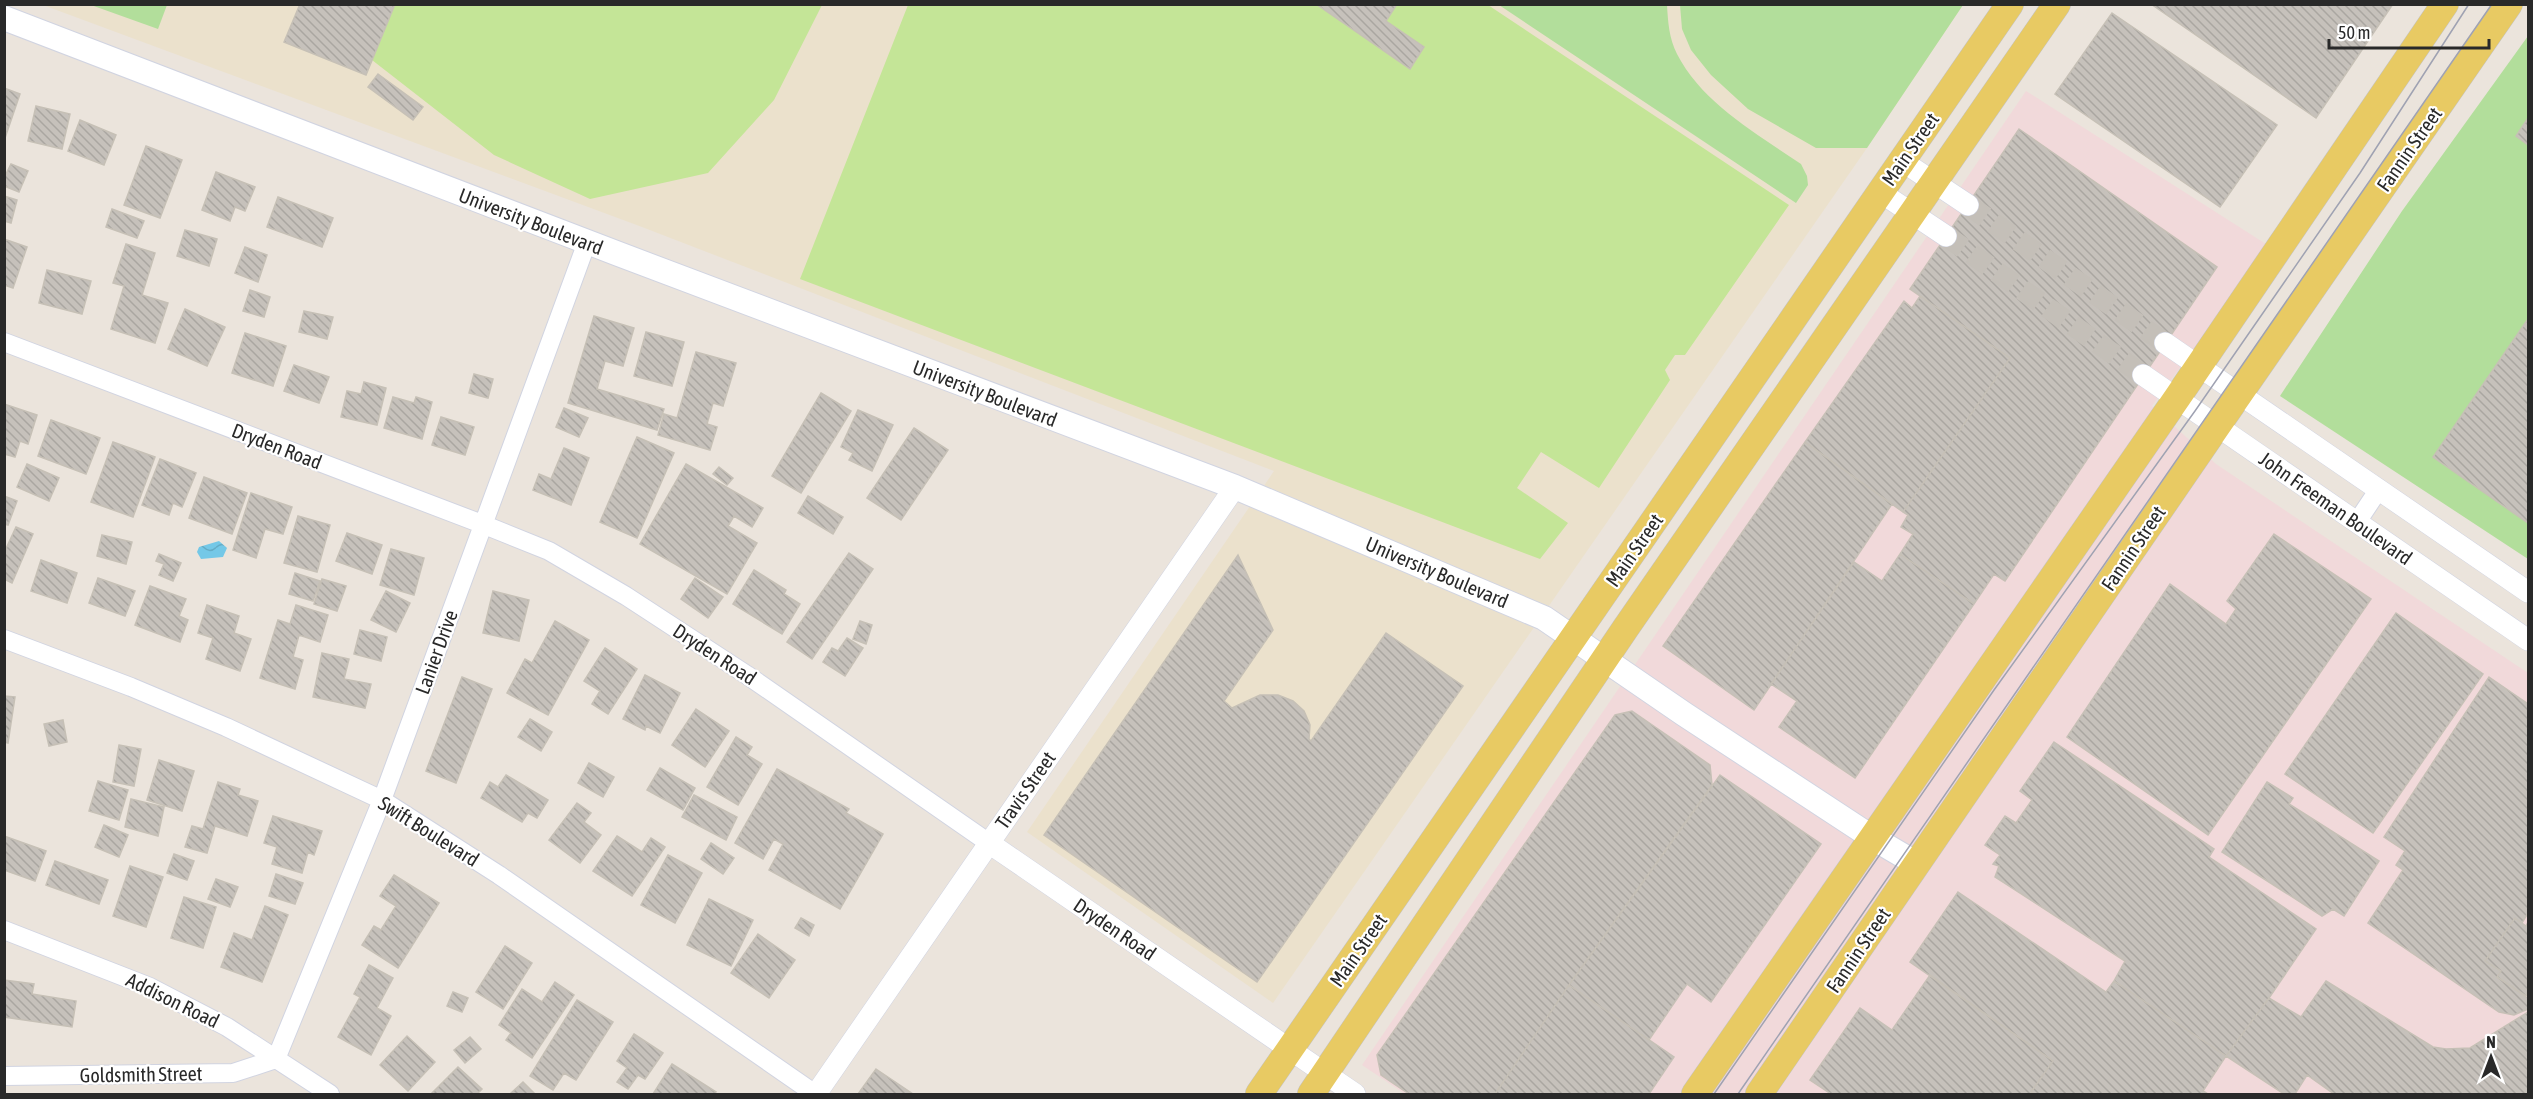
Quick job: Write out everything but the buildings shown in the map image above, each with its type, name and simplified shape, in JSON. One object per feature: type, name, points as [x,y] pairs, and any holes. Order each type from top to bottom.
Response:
[{"type":"main road","name":"Main Street","points":[[1259,1095],[2010,4]]},
{"type":"main road","name":"Main Street","points":[[1318,1084],[1605,660],[2057,4]]},
{"type":"main road","points":[[1695,1095],[2199,366],[2445,4]]},
{"type":"main road","points":[[2487,37],[2498,4]]},
{"type":"main road","name":"Fannin Street","points":[[1759,1095],[2239,393],[2510,4]]},
{"type":"main road","name":"University Boulevard","points":[[4,18],[1235,487],[1544,618],[1873,838],[1917,864]]},
{"type":"street","points":[[1902,161],[1968,205]]},
{"type":"street","points":[[1880,192],[1946,236]]},
{"type":"street","name":"Lanier Drive","points":[[276,1059],[382,800],[587,242]]},
{"type":"street","name":"Dryden Road","points":[[4,342],[482,524],[549,552],[626,596],[747,675],[1290,1050],[1318,1084],[1355,1095]]},
{"type":"street","name":"John Freeman Boulevard","points":[[2165,343],[2529,592]]},
{"type":"street","name":"John Freeman Boulevard","points":[[2143,375],[2529,640]]},
{"type":"street","name":"Travis Street","points":[[815,1095],[1235,487]]},
{"type":"street","points":[[2357,522],[2379,489]]},
{"type":"street","name":"Swift Boulevard","points":[[4,639],[131,687],[226,727],[382,800],[499,875],[815,1095]]},
{"type":"street","name":"Addison Road","points":[[4,930],[150,987],[227,1027],[330,1095]]},
{"type":"street","name":"Goldsmith Street","points":[[4,1076],[233,1073],[276,1059]]},
{"type":"shaded area","points":[[43,5],[1963,5],[1867,148],[1273,1003],[1027,832],[1274,471],[642,227]]},
{"type":"shaded area","points":[[2026,91],[2269,246],[2152,406],[2216,464],[2528,673],[2528,1094],[1405,1094],[1362,1065]]},
{"type":"green space","points":[[167,4],[158,29],[91,5]]},
{"type":"green space","points":[[395,4],[822,5],[774,100],[708,173],[590,199],[494,155],[372,60]]},
{"type":"green space","points":[[1680,4],[1963,5],[1867,148],[1816,148],[1748,109],[1711,75],[1691,50],[1682,29]]},
{"type":"green space","points":[[908,5],[1488,5],[1789,205],[1685,355],[1675,355],[1665,370],[1670,380],[1599,488],[1541,452],[1517,488],[1568,523],[1540,559],[800,279]]},
{"type":"green space","points":[[1499,5],[1667,5],[1672,42],[1688,72],[1701,88],[1732,116],[1801,164],[1807,176],[1808,185],[1796,203]]},
{"type":"green space","points":[[2528,36],[2528,559],[2280,396],[2402,211]]},
{"type":"water","points":[[219,541],[227,548],[223,557],[201,559],[197,552],[199,547]]},
{"type":"tunnel","points":[[1968,205],[2165,343]]},
{"type":"tunnel","points":[[1946,236],[2143,375]]},
{"type":"tram line","points":[[1714,1094],[1994,690],[2195,411],[2360,173],[2469,4]]},
{"type":"tram line","points":[[1738,1094],[2492,4]]}]
